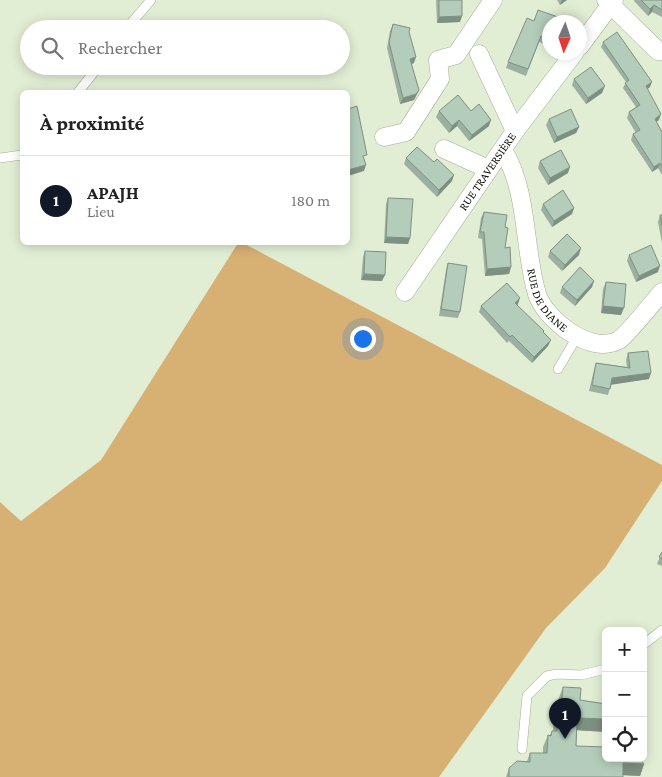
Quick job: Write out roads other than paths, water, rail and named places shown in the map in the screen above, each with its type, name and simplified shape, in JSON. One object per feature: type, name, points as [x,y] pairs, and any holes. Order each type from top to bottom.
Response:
[{"type":"street","points":[[384,137],[406,132],[440,79],[438,60],[456,55],[493,0]]},
{"type":"street","points":[[587,36],[610,2],[658,51],[662,51]]},
{"type":"street","points":[[479,54],[515,131]]},
{"type":"street","name":"RUE TRAVERSIÈRE","points":[[405,292],[488,169],[569,60]]},
{"type":"street","points":[[444,148],[488,169]]},
{"type":"street","name":"RUE DE DIANE","points":[[503,150],[511,163],[519,191],[538,294],[550,314],[577,337],[589,342],[602,343],[619,340],[662,292]]},
{"type":"lane","points":[[134,20],[151,0]]},
{"type":"lane","points":[[80,90],[92,75]]},
{"type":"lane","points":[[0,158],[20,155]]},
{"type":"lane","points":[[558,369],[577,337]]},
{"type":"lane","points":[[647,642],[662,630]]},
{"type":"lane","points":[[522,749],[527,696],[546,676],[557,674],[581,675],[602,670]]},
{"type":"place","name":"APAJH","points":[[565,739]]}]
